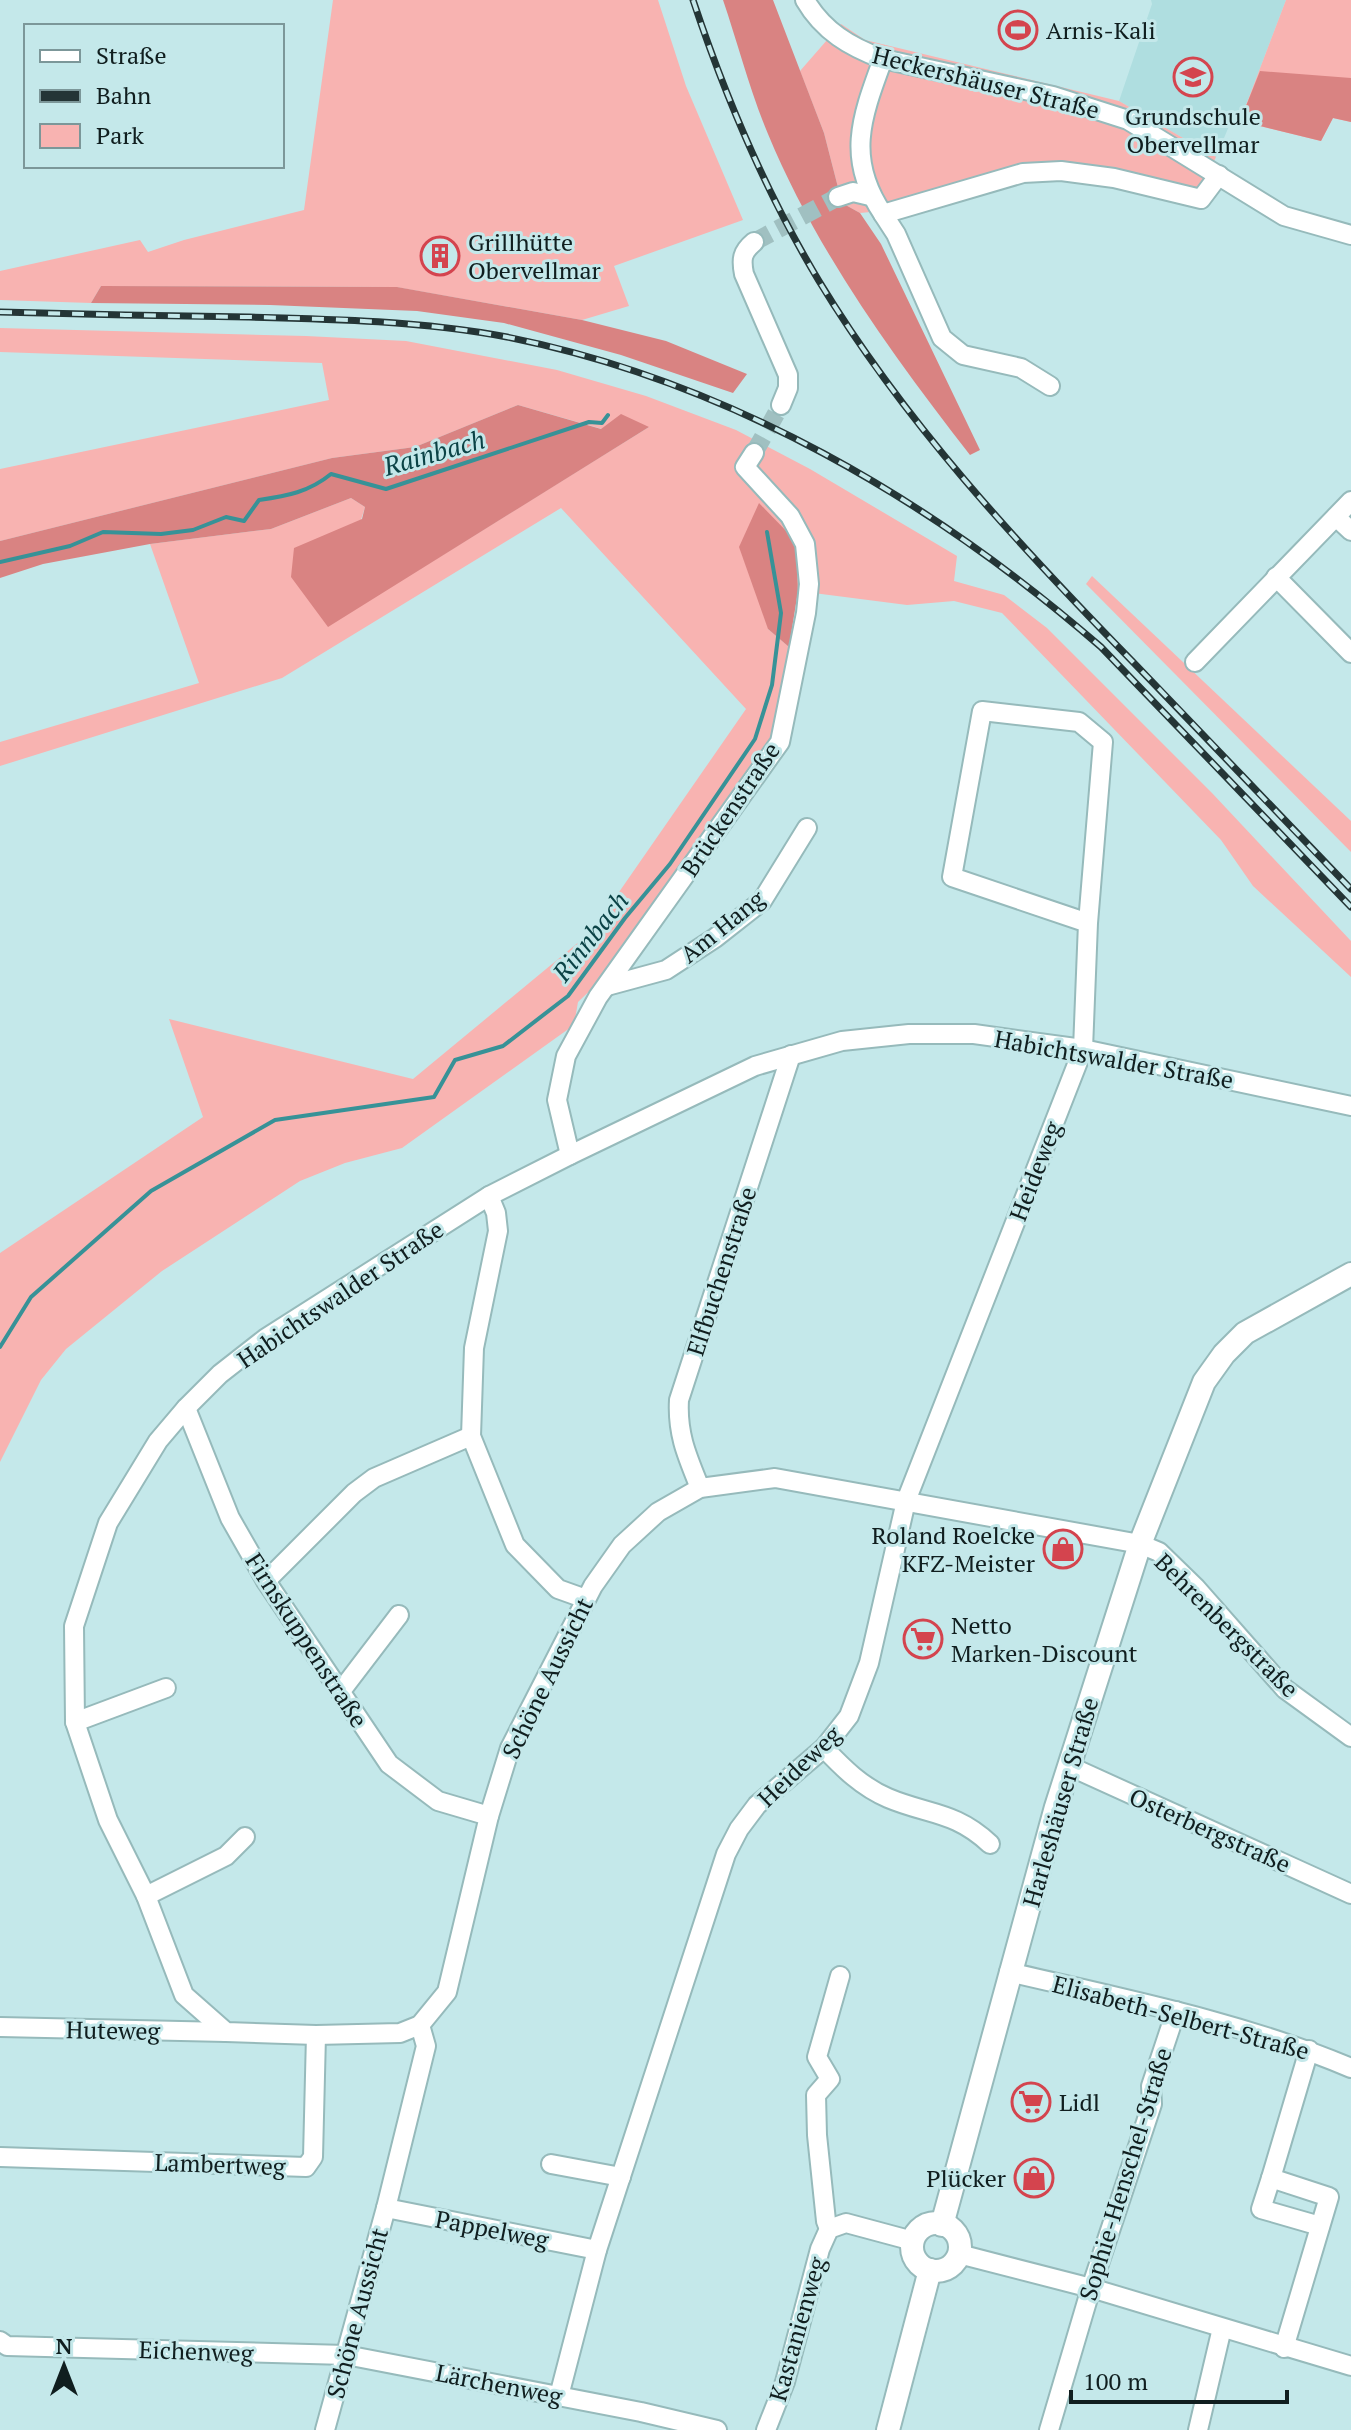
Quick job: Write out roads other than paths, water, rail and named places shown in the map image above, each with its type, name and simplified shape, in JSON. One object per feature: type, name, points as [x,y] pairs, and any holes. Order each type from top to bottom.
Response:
[{"type":"main road","name":"Harleshäuser Straße","points":[[942,2225],[1009,1972],[1069,1766],[1140,1544],[1204,1382],[1224,1354],[1245,1333],[1351,1274]]},
{"type":"main road","points":[[942,2225],[957,2236],[959,2254],[948,2268],[927,2269],[913,2254],[913,2241],[924,2227],[942,2225]]},
{"type":"main road","points":[[888,2430],[927,2269]]},
{"type":"street","name":"Heckershäuser Straße","points":[[805,0],[822,24],[844,42],[883,59],[1053,96],[1128,120],[1284,216],[1351,235]]},
{"type":"street","points":[[883,59],[860,129],[861,163],[870,196],[896,234],[942,338],[963,355],[1021,368],[1050,386]]},
{"type":"street","points":[[885,214],[1023,173],[1061,171],[1114,178],[1201,199],[1219,175]]},
{"type":"street","points":[[838,197],[853,192],[870,196]]},
{"type":"street","points":[[754,242],[744,250],[741,261],[788,375],[788,388],[781,405]]},
{"type":"street","name":"Brückenstraße","points":[[570,1155],[557,1100],[566,1056],[607,986],[780,742],[809,584],[805,544],[790,516],[745,467],[754,453]]},
{"type":"street","points":[[1195,662],[1351,501]]},
{"type":"street","points":[[1336,517],[1351,531]]},
{"type":"street","points":[[1276,577],[1351,653]]},
{"type":"street","name":"Heideweg","points":[[559,2396],[597,2250],[726,1854],[757,1805],[824,1748],[849,1716],[869,1663],[906,1501],[1083,1049],[1088,923],[1103,742],[1079,722],[982,711],[952,877],[1088,923]]},
{"type":"street","name":"Am Hang","points":[[607,986],[666,970],[715,938],[762,901],[807,828]]},
{"type":"street","name":"Habichtswalder Straße","points":[[226,2032],[184,1995],[146,1896],[108,1820],[75,1722],[74,1626],[108,1523],[158,1441],[220,1374],[266,1338],[489,1196],[755,1066],[842,1041],[909,1034],[974,1034],[1083,1049],[1351,1106]]},
{"type":"street","name":"Elfbuchenstraße","points":[[700,1488],[683,1446],[678,1424],[679,1400],[791,1055]]},
{"type":"street","points":[[489,1196],[496,1213],[498,1231],[474,1348],[471,1436],[515,1545],[558,1589],[586,1599]]},
{"type":"street","name":"Firnskuppenstraße","points":[[186,1408],[230,1518],[266,1581],[389,1764],[438,1801],[489,1816]]},
{"type":"street","points":[[266,1581],[354,1493],[374,1478],[471,1436]]},
{"type":"street","name":"Schöne Aussicht","points":[[325,2430],[386,2208],[426,2046],[420,2025],[447,1992],[489,1816],[510,1748],[586,1599],[622,1545],[658,1512],[700,1488],[775,1478],[1140,1544]]},
{"type":"street","name":"Behrenbergstraße","points":[[1140,1544],[1159,1552],[1196,1588],[1285,1689],[1351,1737]]},
{"type":"street","points":[[341,1691],[399,1615]]},
{"type":"street","points":[[75,1722],[166,1688]]},
{"type":"street","points":[[824,1748],[850,1774],[888,1798],[949,1816],[990,1844]]},
{"type":"street","name":"Osterbergstraße","points":[[1069,1766],[1351,1894]]},
{"type":"street","points":[[146,1896],[226,1856],[245,1837]]},
{"type":"street","name":"Elisabeth-Selbert-Straße","points":[[1009,1972],[1176,2011],[1309,2050],[1351,2068]]},
{"type":"street","name":"Kastanienweg","points":[[766,2430],[785,2382],[820,2249],[829,2229],[820,2166],[816,2095],[830,2079],[817,2057],[840,1976]]},
{"type":"street","name":"Sophie-Henschel-Straße","points":[[1049,2430],[1091,2288],[1152,2104],[1151,2086],[1176,2011]]},
{"type":"street","points":[[226,2032],[316,2035],[400,2033],[420,2025]]},
{"type":"street","name":"Huteweg","points":[[0,2027],[226,2032]]},
{"type":"street","name":"Lambertweg","points":[[0,2157],[306,2167],[313,2157],[316,2035]]},
{"type":"street","points":[[1309,2050],[1261,2209],[1320,2226]]},
{"type":"street","points":[[551,2164],[621,2177]]},
{"type":"street","points":[[1271,2178],[1329,2197],[1284,2348]]},
{"type":"street","name":"Pappelweg","points":[[386,2208],[597,2250]]},
{"type":"street","name":"Kastanienweg","points":[[829,2229],[846,2223],[913,2241]]},
{"type":"street","points":[[959,2254],[1091,2288],[1351,2366]]},
{"type":"street","points":[[1198,2430],[1222,2328]]},
{"type":"street","name":"Eichenweg","points":[[0,2341],[7,2346],[346,2355]]},
{"type":"street","name":"Lärchenweg","points":[[346,2355],[717,2430]]},
{"type":"waterway","name":"Rainbach","points":[[0,562],[70,546],[103,532],[161,534],[193,530],[226,517],[244,521],[259,500],[297,492],[331,474],[386,489],[589,422],[602,423],[608,415]]},
{"type":"waterway","name":"Rinnbach","points":[[0,1347],[31,1297],[151,1191],[275,1120],[434,1097],[455,1060],[503,1046],[568,996],[625,918],[670,864],[755,739],[772,685],[781,613],[767,532]]},
{"type":"tunnel","points":[[754,242],[838,197]]},
{"type":"tunnel","points":[[754,453],[781,405]]},
{"type":"railway","points":[[693,0],[733,108],[781,213],[819,281],[888,384],[965,480],[1048,573],[1351,889]]},
{"type":"railway","points":[[0,312],[345,320],[475,332],[589,357],[669,383],[748,416],[824,453],[897,496],[1036,593],[1101,647],[1351,907]]},
{"type":"place","name":"Arnis-Kali","points":[[1018,30]]},
{"type":"place","name":"Grundschule Obervellmar","points":[[1193,77]]},
{"type":"place","name":"Grillhütte Obervellmar","points":[[440,256]]},
{"type":"place","name":"Roland Roelcke KFZ-Meister","points":[[1063,1549]]},
{"type":"place","name":"Netto Marken-Discount","points":[[923,1639]]},
{"type":"place","name":"Lidl","points":[[1031,2102]]},
{"type":"place","name":"Plücker","points":[[1034,2178]]}]
